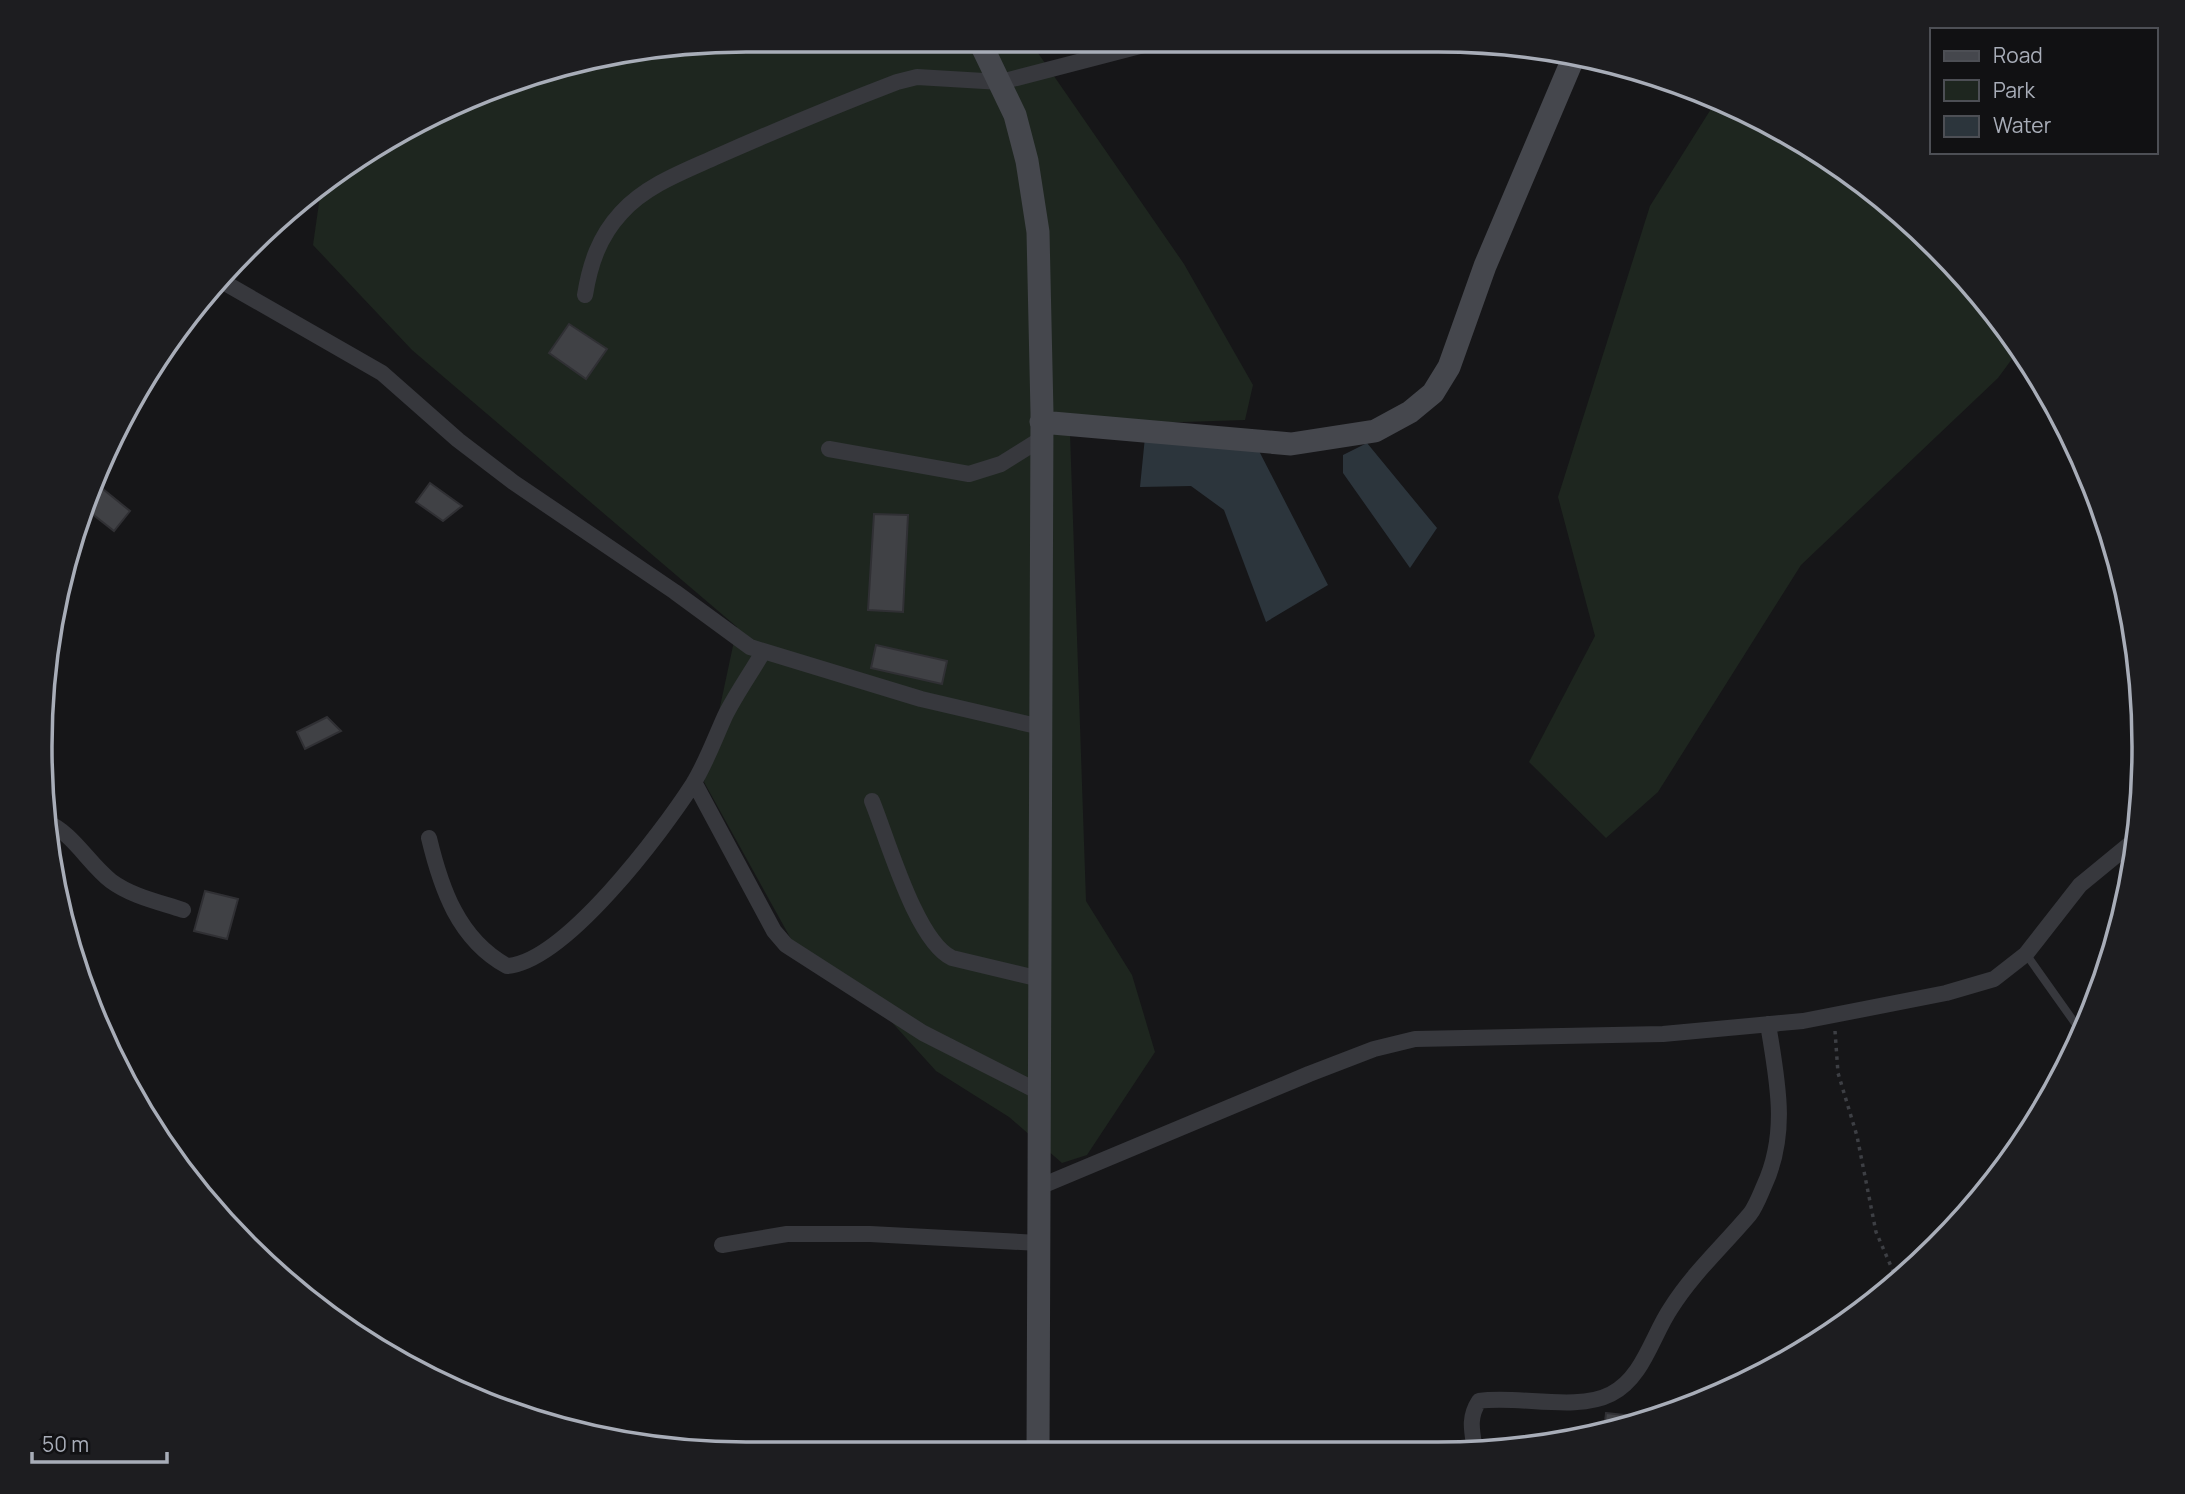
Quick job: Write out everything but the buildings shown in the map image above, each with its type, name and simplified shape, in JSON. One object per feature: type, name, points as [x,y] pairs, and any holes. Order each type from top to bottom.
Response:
[{"type":"street","points":[[985,52],[1015,116],[1027,161],[1038,232],[1041,430],[1038,1442]]},
{"type":"street","points":[[585,295],[590,263],[604,234],[621,212],[664,181],[897,82],[917,76],[1001,82],[1117,52]]},
{"type":"street","points":[[829,449],[969,474],[1001,464],[1041,430],[1291,444],[1375,431],[1410,412],[1433,393],[1449,367],[1485,266],[1570,65]]},
{"type":"street","points":[[229,285],[370,365],[513,482],[675,592],[734,636],[763,652],[921,699],[1041,727]]},
{"type":"street","points":[[429,838],[443,892],[457,916],[495,960],[507,966],[521,965],[537,957],[586,916],[615,884],[694,782],[727,713],[763,652]]},
{"type":"street","points":[[694,782],[774,931],[786,945],[923,1033],[1039,1092]]},
{"type":"street","points":[[872,801],[918,918],[939,952],[952,958],[1040,979]]},
{"type":"street","points":[[57,830],[71,840],[112,882],[129,891],[183,909]]},
{"type":"street","points":[[1039,1187],[1309,1074],[1374,1049],[1415,1039],[1663,1034],[1768,1024],[1946,993],[1994,979],[2026,954],[2080,885],[2125,848]]},
{"type":"street","points":[[1473,1440],[1472,1411],[1479,1401],[1597,1399],[1624,1387],[1637,1371],[1661,1322],[1680,1293],[1752,1212],[1779,1147],[1780,1100],[1768,1024]]},
{"type":"street","points":[[722,1245],[787,1234],[870,1234],[1039,1243]]},
{"type":"lane","points":[[2026,954],[2075,1024]]},
{"type":"path","points":[[1835,1014],[1842,1090],[1857,1136],[1876,1232],[1893,1271]]},
{"type":"green space","points":[[1037,52],[1184,264],[1253,385],[1245,420],[1122,424],[1070,433],[1086,901],[1132,975],[1155,1052],[1087,1155],[1062,1163],[1009,1117],[936,1071],[888,1018],[801,957],[704,782],[737,627],[412,350],[313,245],[319,200],[361,170],[440,124],[481,105],[567,76],[656,58],[702,54]]},
{"type":"green space","points":[[1711,108],[1785,146],[1861,196],[1929,256],[1960,289],[2013,358],[1998,378],[1801,565],[1658,792],[1606,838],[1529,762],[1595,636],[1558,497],[1650,206]]},
{"type":"water","points":[[1145,437],[1259,451],[1328,585],[1266,622],[1224,510],[1191,486],[1140,487]]},
{"type":"water","points":[[1367,443],[1437,528],[1410,568],[1343,473],[1343,455]]}]
